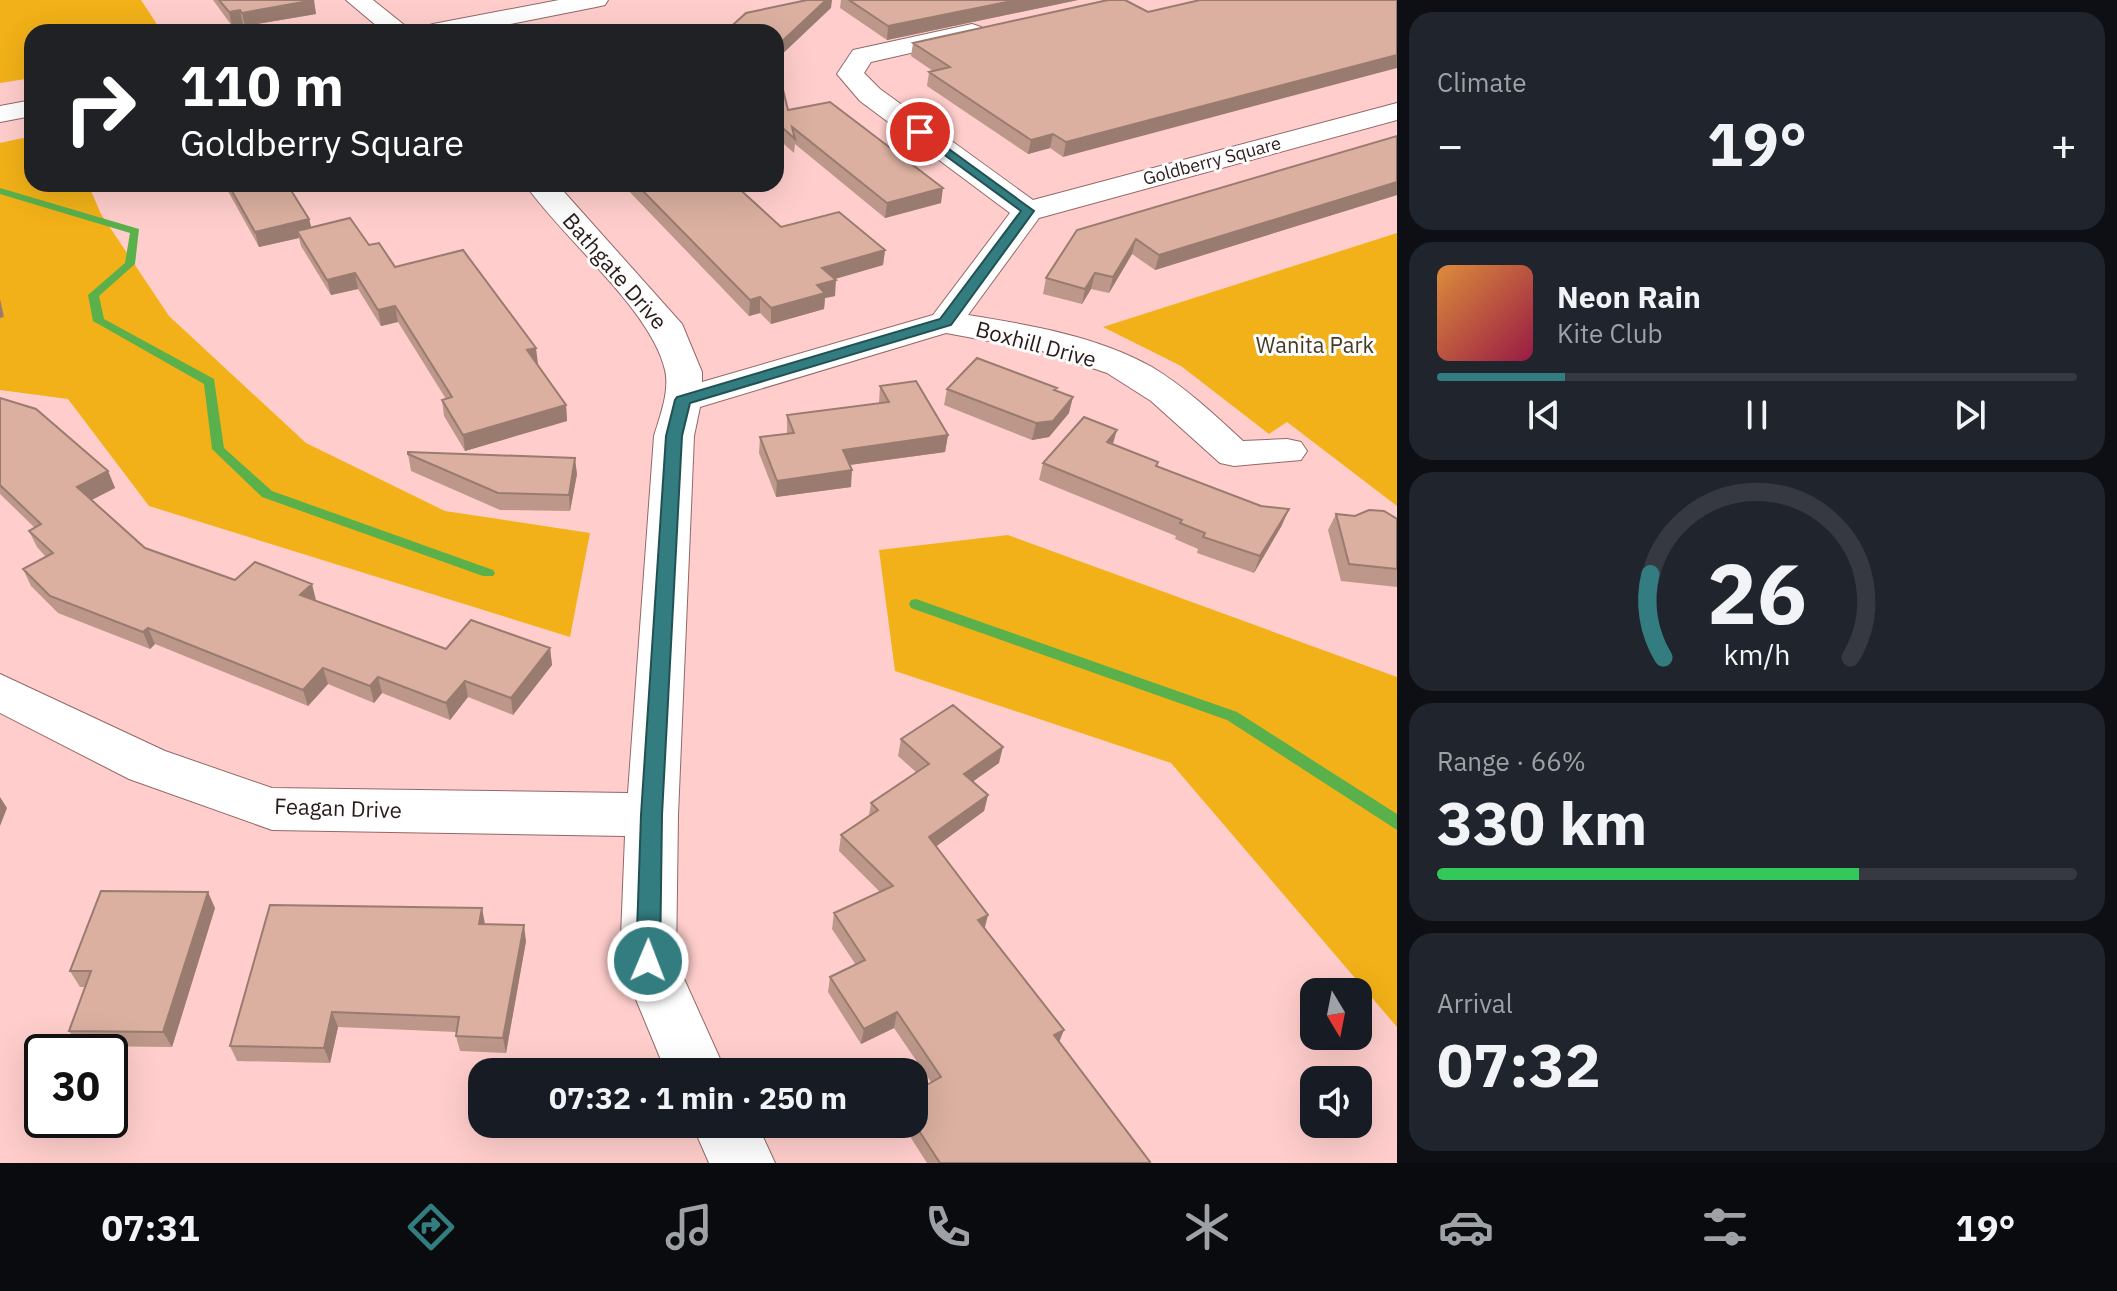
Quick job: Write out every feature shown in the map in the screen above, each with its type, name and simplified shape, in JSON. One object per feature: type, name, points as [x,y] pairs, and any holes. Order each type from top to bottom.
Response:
[{"type":"street","points":[[358,0],[390,24]]},
{"type":"street","points":[[474,24],[596,0]]},
{"type":"street","points":[[683,400],[945,322],[1028,211],[870,95],[850,74],[862,56],[998,26]]},
{"type":"street","points":[[0,114],[24,110]]},
{"type":"street","name":"Goldberry Square","points":[[1028,211],[1397,111]]},
{"type":"street","name":"Bathgate Drive","points":[[547,192],[669,332],[684,372],[683,400],[674,436],[652,815],[648,961],[690,1058]]},
{"type":"street","name":"Boxhill Drive","points":[[945,322],[993,329],[1076,350],[1138,375],[1234,454],[1287,451]]},
{"type":"street","name":"Feagan Drive","points":[[0,692],[147,765],[272,809],[652,815]]},
{"type":"street","points":[[730,1138],[743,1163]]},
{"type":"green space","points":[[0,0],[141,0],[157,24],[24,24],[24,79],[0,83]]},
{"type":"green space","points":[[24,138],[24,192],[91,192],[101,214],[169,316],[306,443],[445,511],[590,533],[570,637],[149,506],[68,399],[0,390],[0,143]]},
{"type":"green space","name":"Wanita Park","points":[[1397,233],[1397,506],[1287,422],[1269,434],[1181,366],[1103,327]]},
{"type":"green space","points":[[1008,535],[1397,677],[1397,1027],[1372,998],[1372,978],[1355,978],[1171,763],[895,671],[879,550]]},
{"type":"building","points":[[219,0],[314,0],[242,13],[240,10],[229,12]]},
{"type":"building","points":[[807,0],[826,0],[784,39],[784,24],[734,24],[746,13]]},
{"type":"building","points":[[849,0],[1017,0],[888,26]]},
{"type":"building","points":[[1108,0],[1125,0],[1148,12],[1200,0],[1397,0],[1397,55],[1066,142],[1053,134],[1031,140],[929,72],[950,67],[913,43]]},
{"type":"building","points":[[784,94],[788,110],[830,102],[943,188],[887,203],[792,127],[795,139],[784,129]]},
{"type":"building","points":[[1397,136],[1397,182],[1159,255],[1136,239],[1113,277],[1095,273],[1085,289],[1046,278],[1077,230]]},
{"type":"building","points":[[232,192],[292,192],[309,219],[255,232]]},
{"type":"building","points":[[644,192],[743,192],[781,227],[839,212],[885,250],[822,268],[836,280],[817,285],[825,293],[771,308],[760,297],[750,300]]},
{"type":"building","points":[[350,218],[369,245],[379,243],[395,267],[463,250],[536,348],[527,350],[566,405],[463,435],[442,400],[452,397],[395,306],[378,310],[355,273],[327,280],[297,231]]},
{"type":"building","points":[[977,358],[1073,397],[1053,421],[1036,423],[947,389]]},
{"type":"building","points":[[916,381],[948,435],[843,450],[852,470],[777,481],[760,437],[794,433],[787,415],[889,402],[880,386]]},
{"type":"building","points":[[0,398],[36,409],[108,471],[77,487],[145,548],[235,580],[255,562],[312,584],[300,595],[446,649],[471,620],[550,648],[511,698],[465,681],[446,703],[378,677],[370,686],[323,668],[303,690],[148,628],[143,632],[50,596],[23,569],[53,553],[29,531],[41,524],[0,485]]},
{"type":"building","points":[[1084,417],[1117,430],[1107,442],[1158,462],[1156,466],[1261,506],[1289,509],[1260,556],[1203,537],[1205,533],[1180,523],[1182,520],[1043,463]]},
{"type":"building","points":[[408,452],[575,458],[569,495],[498,493]]},
{"type":"building","points":[[1369,510],[1384,511],[1397,519],[1397,569],[1349,564],[1336,514],[1355,516]]},
{"type":"building","points":[[953,705],[1003,747],[964,774],[988,795],[929,837],[988,915],[978,920],[1064,1030],[1054,1035],[1150,1162],[940,1163],[924,1138],[928,1138],[928,1084],[941,1077],[897,1012],[864,1029],[830,977],[865,960],[834,913],[893,886],[841,835],[878,810],[871,803],[929,764],[901,739]]},
{"type":"building","points":[[101,891],[208,892],[163,1032],[69,1031],[91,971],[70,971]]},
{"type":"building","points":[[270,905],[482,908],[479,924],[524,925],[503,1038],[456,1036],[459,1017],[332,1012],[324,1048],[230,1046]]},
{"type":"waterway","points":[[0,191],[135,231],[130,264],[93,295],[99,321],[210,382],[218,449],[267,494],[488,573]]},
{"type":"waterway","points":[[916,604],[1232,716],[1397,823]]},
{"type":"route","points":[[648,961],[652,815],[674,436],[683,400],[945,322],[1028,211],[920,132]]}]
